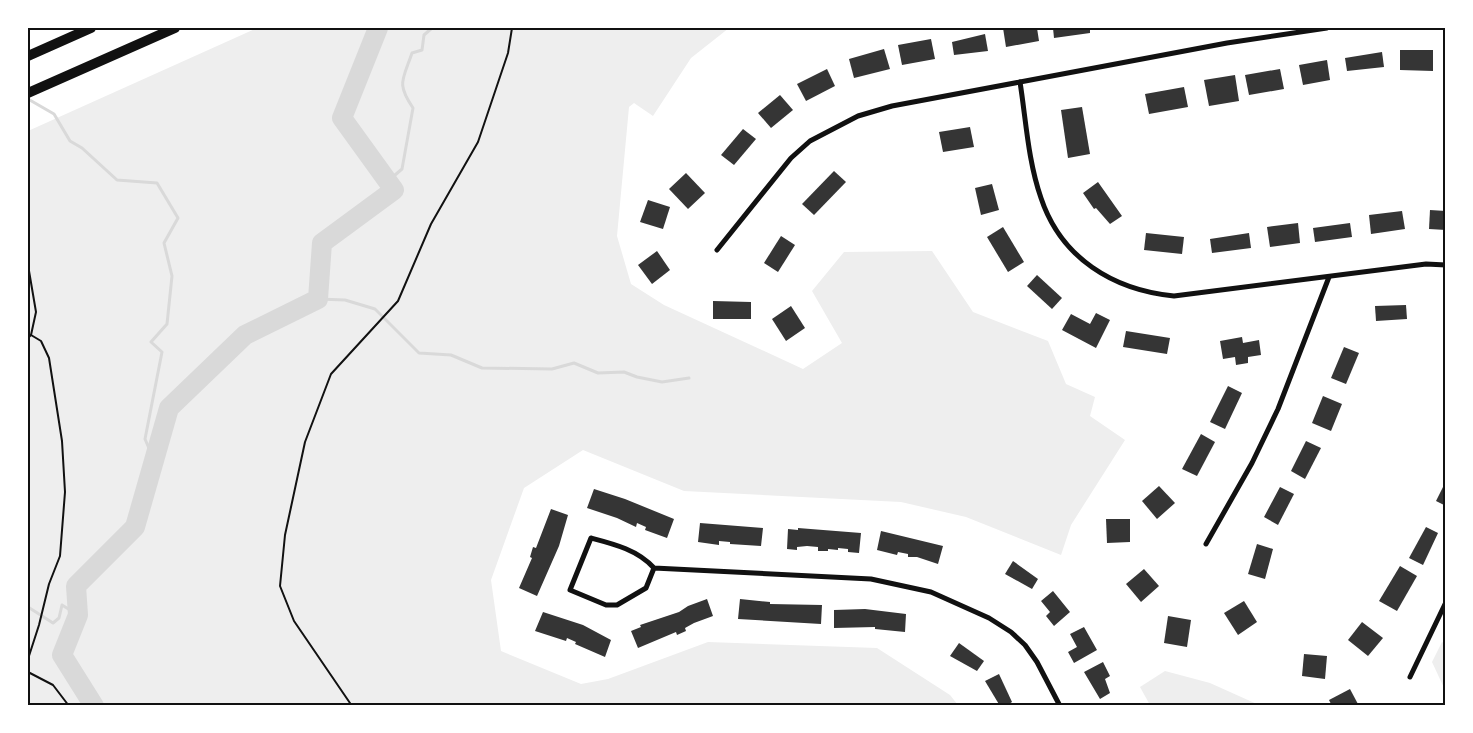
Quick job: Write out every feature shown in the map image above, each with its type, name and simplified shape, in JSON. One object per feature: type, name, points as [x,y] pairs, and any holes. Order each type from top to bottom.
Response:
[{"type":"highway","points":[[28,56],[91,28]]},
{"type":"highway","points":[[28,93],[175,28]]},
{"type":"street","points":[[717,250],[791,158],[810,141],[858,116],[892,106],[1227,43],[1326,28]]},
{"type":"street","points":[[1020,82],[1034,173],[1041,199],[1052,222],[1065,242],[1081,259],[1121,285],[1174,296],[1426,264],[1446,265]]},
{"type":"street","points":[[1206,544],[1252,463],[1278,409],[1329,277]]},
{"type":"street","points":[[654,568],[646,588],[617,605],[606,605],[570,590],[591,538],[631,550],[647,559],[654,568],[872,579],[931,592],[989,618],[1011,632],[1037,662],[1060,706]]},
{"type":"street","points":[[1410,677],[1446,602]]},
{"type":"path","points":[[352,706],[294,621],[280,586],[285,535],[305,442],[331,374],[398,301],[431,224],[478,142],[508,53],[512,28]]},
{"type":"path","points":[[28,265],[36,312],[32,335],[28,338]]},
{"type":"path","points":[[28,659],[49,584],[60,556],[65,492],[62,441],[49,358],[41,341],[32,335]]},
{"type":"path","points":[[28,672],[53,685],[69,706]]},
{"type":"shaded area","points":[[257,28],[729,28],[691,58],[653,116],[634,103],[629,107],[617,236],[631,284],[664,305],[803,369],[842,343],[812,291],[844,252],[932,251],[973,312],[1048,341],[1066,384],[1095,397],[1090,416],[1125,440],[1071,525],[1061,555],[966,517],[901,502],[684,491],[583,450],[524,488],[491,580],[501,651],[581,684],[608,679],[708,642],[877,648],[950,695],[958,705],[28,705],[28,131]]},
{"type":"shaded area","points":[[1442,642],[1445,644],[1445,690],[1432,662]]},
{"type":"shaded area","points":[[1165,671],[1210,683],[1259,705],[1150,705],[1140,687]]},
{"type":"building","points":[[1003,28],[1037,28],[1039,41],[1006,47]]},
{"type":"building","points":[[1053,28],[1090,28],[1090,33],[1054,38]]},
{"type":"building","points":[[985,34],[988,51],[954,55],[952,42]]},
{"type":"building","points":[[931,39],[935,59],[902,65],[898,45]]},
{"type":"building","points":[[884,49],[890,69],[854,78],[849,59]]},
{"type":"building","points":[[1400,50],[1433,50],[1433,71],[1400,70]]},
{"type":"building","points":[[1382,52],[1384,67],[1347,71],[1345,58]]},
{"type":"building","points":[[1327,60],[1330,80],[1303,85],[1299,65]]},
{"type":"building","points":[[827,69],[835,86],[806,101],[797,84]]},
{"type":"building","points":[[1280,69],[1284,89],[1249,95],[1245,75]]},
{"type":"building","points":[[1235,75],[1239,101],[1209,106],[1204,80]]},
{"type":"building","points":[[1184,87],[1188,107],[1149,114],[1145,94]]},
{"type":"building","points":[[780,95],[793,110],[771,128],[758,113]]},
{"type":"building","points":[[1082,107],[1090,154],[1068,158],[1061,110]]},
{"type":"building","points":[[970,127],[974,147],[943,152],[939,132]]},
{"type":"building","points":[[743,129],[756,139],[734,165],[721,155]]},
{"type":"building","points":[[834,171],[846,182],[814,215],[802,204]]},
{"type":"building","points":[[686,173],[705,193],[688,209],[669,189]]},
{"type":"building","points":[[1098,182],[1122,216],[1110,224],[1096,208],[1094,209],[1083,193]]},
{"type":"building","points":[[992,184],[999,210],[981,215],[975,188]]},
{"type":"building","points":[[648,200],[670,207],[663,229],[640,222]]},
{"type":"building","points":[[1430,210],[1446,211],[1446,230],[1429,229]]},
{"type":"building","points":[[1402,211],[1405,229],[1371,234],[1369,215]]},
{"type":"building","points":[[1298,223],[1300,243],[1270,247],[1267,227]]},
{"type":"building","points":[[1350,223],[1352,237],[1315,242],[1313,228]]},
{"type":"building","points":[[1003,227],[1024,262],[1008,272],[987,237]]},
{"type":"building","points":[[1146,233],[1184,237],[1182,254],[1144,250]]},
{"type":"building","points":[[1249,233],[1251,248],[1212,253],[1210,239]]},
{"type":"building","points":[[781,236],[795,245],[778,272],[764,263]]},
{"type":"building","points":[[657,251],[670,270],[652,284],[638,265]]},
{"type":"building","points":[[1037,275],[1062,298],[1052,309],[1027,286]]},
{"type":"building","points":[[713,301],[751,302],[751,319],[713,319]]},
{"type":"building","points":[[1406,305],[1407,319],[1376,321],[1375,306]]},
{"type":"building","points":[[791,306],[805,328],[786,341],[772,319]]},
{"type":"building","points":[[1096,313],[1110,320],[1096,348],[1062,330],[1071,314],[1090,324]]},
{"type":"building","points":[[1126,331],[1170,338],[1167,354],[1123,347]]},
{"type":"building","points":[[1242,337],[1243,343],[1259,340],[1261,355],[1248,357],[1248,363],[1236,365],[1235,357],[1223,359],[1220,341]]},
{"type":"building","points":[[1344,347],[1359,353],[1346,384],[1331,378]]},
{"type":"building","points":[[1228,386],[1242,393],[1225,429],[1210,422]]},
{"type":"building","points":[[1323,396],[1342,404],[1331,431],[1312,423]]},
{"type":"building","points":[[1201,434],[1215,442],[1197,476],[1182,469]]},
{"type":"building","points":[[1306,441],[1321,448],[1305,479],[1291,471]]},
{"type":"building","points":[[1446,481],[1446,506],[1436,501]]},
{"type":"building","points":[[1159,486],[1175,503],[1157,519],[1142,501]]},
{"type":"building","points":[[1280,487],[1294,494],[1278,525],[1264,517]]},
{"type":"building","points":[[594,489],[625,499],[674,519],[667,538],[645,530],[646,527],[637,523],[636,527],[617,518],[587,508]]},
{"type":"building","points":[[551,509],[568,515],[559,546],[537,596],[519,588],[532,558],[530,557],[533,547],[536,548]]},
{"type":"building","points":[[1106,519],[1130,519],[1130,542],[1107,543]]},
{"type":"building","points":[[700,523],[763,528],[761,546],[730,544],[730,542],[719,541],[719,545],[698,542]]},
{"type":"building","points":[[1426,527],[1438,533],[1423,565],[1409,558]]},
{"type":"building","points":[[798,528],[861,533],[859,553],[848,552],[848,549],[838,548],[838,550],[818,551],[818,547],[807,546],[797,547],[797,550],[787,549],[788,529],[798,530]]},
{"type":"building","points":[[881,531],[943,546],[938,564],[917,557],[908,557],[908,554],[898,552],[897,555],[877,550]]},
{"type":"building","points":[[1257,544],[1273,549],[1265,579],[1248,574]]},
{"type":"building","points":[[1013,561],[1038,579],[1032,589],[1005,574]]},
{"type":"building","points":[[1400,566],[1417,576],[1397,611],[1379,601]]},
{"type":"building","points":[[1144,569],[1159,586],[1141,602],[1126,584]]},
{"type":"building","points":[[1053,591],[1070,612],[1054,626],[1046,616],[1050,612],[1041,601]]},
{"type":"building","points":[[707,599],[713,616],[694,623],[685,628],[686,631],[677,635],[676,632],[638,648],[631,631],[641,627],[640,625],[679,612],[688,606]]},
{"type":"building","points":[[740,599],[770,602],[770,604],[822,605],[821,624],[738,619]]},
{"type":"building","points":[[1244,601],[1257,622],[1238,635],[1224,613]]},
{"type":"building","points":[[865,609],[906,614],[905,632],[875,629],[875,627],[834,628],[834,610]]},
{"type":"building","points":[[543,612],[583,625],[611,640],[605,657],[575,644],[576,642],[567,638],[566,641],[535,631]]},
{"type":"building","points":[[1168,616],[1191,620],[1187,647],[1164,643]]},
{"type":"building","points":[[1362,622],[1383,638],[1368,656],[1348,640]]},
{"type":"building","points":[[1084,627],[1097,650],[1074,663],[1068,652],[1077,647],[1070,634]]},
{"type":"building","points":[[959,643],[984,661],[977,671],[950,656]]},
{"type":"building","points":[[1304,654],[1327,656],[1325,679],[1302,676]]},
{"type":"building","points":[[1103,662],[1110,676],[1105,679],[1110,693],[1100,699],[1084,672]]},
{"type":"building","points":[[999,674],[1012,702],[1006,706],[1000,706],[985,681]]},
{"type":"building","points":[[1350,689],[1359,706],[1332,706],[1329,700]]},
{"type":"waterway","points":[[94,706],[62,655],[78,615],[76,586],[135,527],[169,408],[245,335],[318,299],[322,243],[394,190],[342,118],[378,28]]},
{"type":"waterway","points":[[388,181],[402,169],[413,108],[404,93],[404,76],[412,53],[422,50],[424,35],[432,28]]},
{"type":"waterway","points":[[28,99],[54,114],[70,141],[82,148],[117,180],[157,183],[178,218],[164,243],[172,276],[167,324],[151,342],[162,352],[145,439],[154,460]]},
{"type":"waterway","points":[[318,299],[345,300],[375,309],[419,353],[451,355],[482,368],[552,369],[574,363],[598,373],[624,372],[637,377],[662,382],[689,378]]},
{"type":"waterway","points":[[28,607],[53,623],[59,618],[62,605],[78,615]]}]
